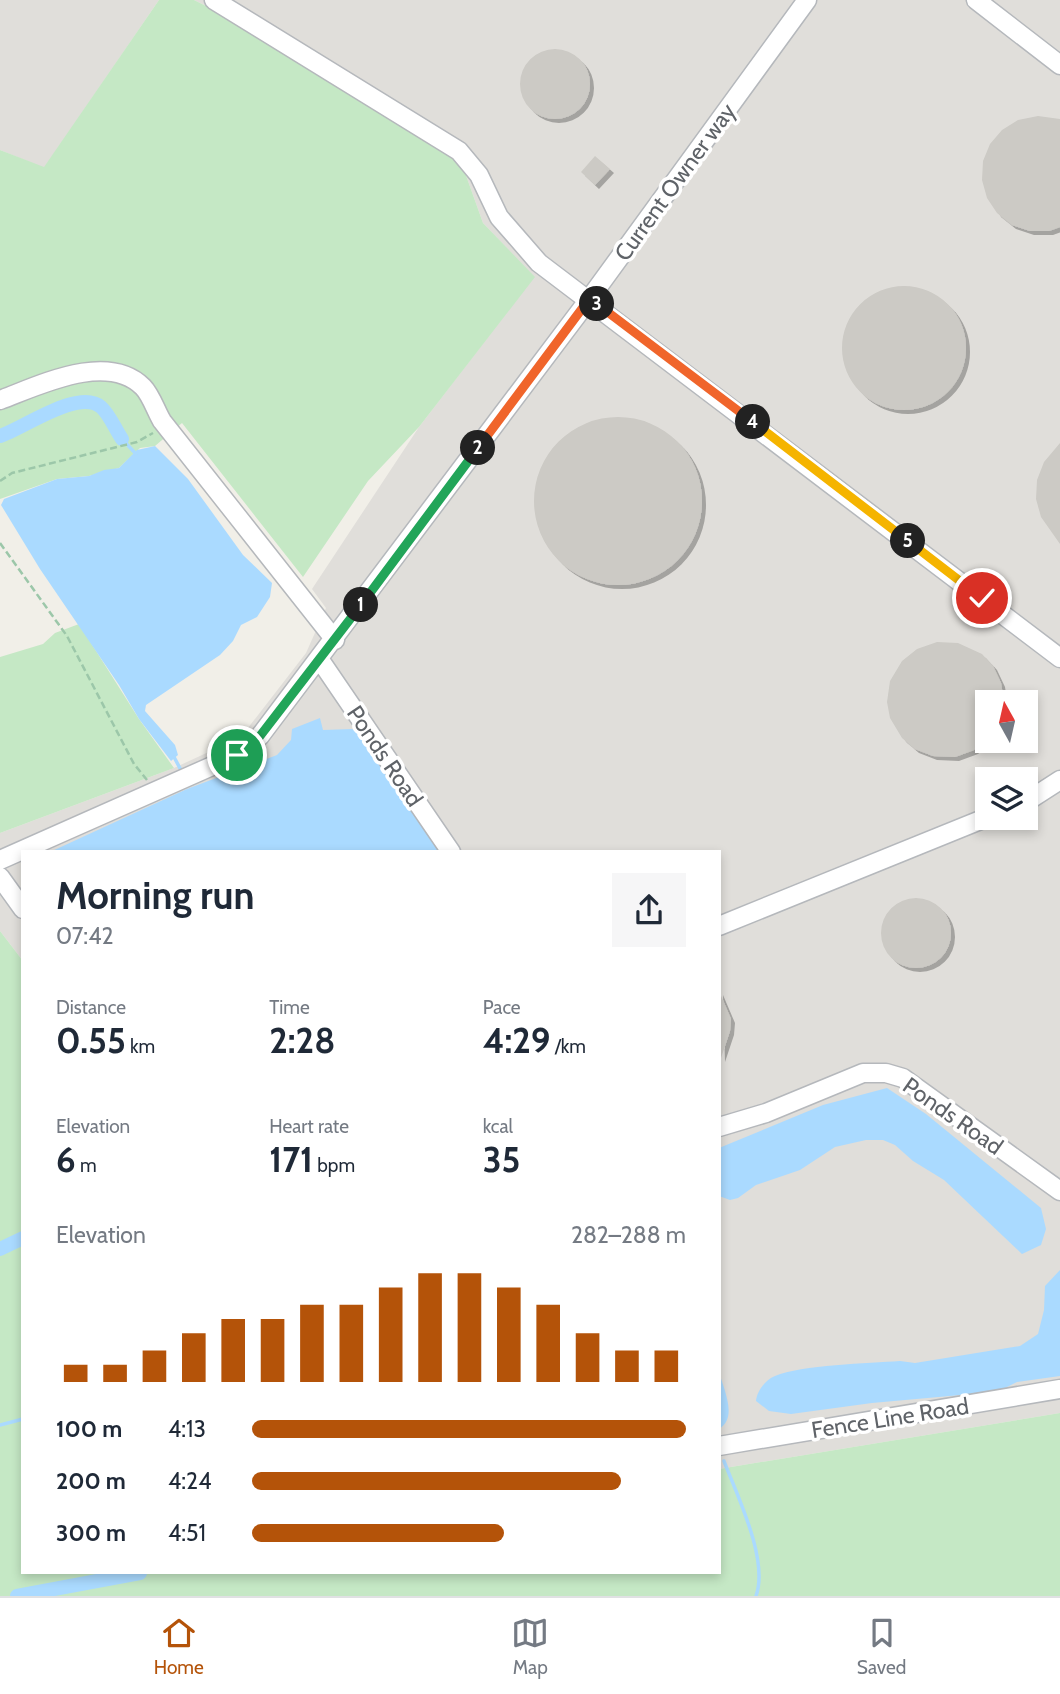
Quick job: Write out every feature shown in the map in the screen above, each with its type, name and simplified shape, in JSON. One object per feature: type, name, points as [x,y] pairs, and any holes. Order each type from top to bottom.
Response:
[{"type":"street","points":[[214,0],[459,151],[479,176],[499,217],[539,262],[590,298],[1060,658]]},
{"type":"street","name":"Current Owner way","points":[[23,850],[237,755],[260,736],[320,660],[590,298],[807,0]]},
{"type":"street","points":[[976,0],[1060,65]]},
{"type":"street","points":[[0,400],[73,373],[115,373],[143,387],[162,421],[335,640]]},
{"type":"street","name":"Ponds Road","points":[[320,660],[450,850]]},
{"type":"street","points":[[1038,794],[1060,780]]},
{"type":"street","points":[[721,925],[975,822]]},
{"type":"street","name":"Current Owner way","points":[[0,860],[21,851]]},
{"type":"street","points":[[0,877],[21,906]]},
{"type":"street","name":"Ponds Road","points":[[721,1126],[766,1113],[863,1073],[886,1073],[903,1078],[1060,1191]]},
{"type":"street","name":"Fence Line Road","points":[[721,1446],[1060,1389]]},
{"type":"path","points":[[0,481],[12,473],[137,442],[152,434],[162,421]]},
{"type":"path","points":[[0,543],[67,636],[134,764],[156,791]]},
{"type":"shaded area","points":[[0,0],[159,0],[44,168],[0,150]]},
{"type":"shaded area","points":[[194,0],[1060,0],[1060,1413],[721,1469],[721,850],[21,850],[21,958],[0,931],[0,833],[174,768],[241,737],[306,653],[326,608],[312,589],[419,427],[534,277],[483,223],[458,153],[248,27]]},
{"type":"green space","points":[[159,0],[194,0],[248,27],[458,153],[483,223],[535,277],[419,427],[368,481],[303,577],[182,423],[155,446],[140,448],[119,468],[89,476],[57,479],[0,499],[0,150],[44,167]]},
{"type":"green space","points":[[79,624],[139,719],[174,768],[0,833],[0,657],[43,644],[55,633]]},
{"type":"green space","points":[[0,931],[21,958],[21,1574],[721,1574],[721,1469],[1060,1413],[1060,1596],[0,1596]]},
{"type":"water","points":[[155,446],[188,479],[243,555],[272,583],[270,597],[257,617],[241,625],[233,641],[220,655],[146,705],[145,711],[175,745],[178,755],[171,761],[139,719],[1,505],[4,499],[57,479],[89,476],[119,468],[137,450]]},
{"type":"water","points":[[320,718],[323,730],[352,729],[362,734],[438,850],[54,850],[187,789],[277,755],[291,740],[292,729]]},
{"type":"water","points":[[887,1088],[926,1114],[1041,1208],[1046,1229],[1041,1245],[1022,1254],[944,1180],[913,1161],[895,1145],[883,1140],[866,1140],[835,1147],[800,1170],[756,1185],[738,1198],[730,1200],[721,1197],[721,1147],[823,1105]]},
{"type":"water","points":[[1060,1270],[1060,1376],[1017,1382],[1001,1390],[983,1393],[872,1403],[791,1414],[769,1411],[756,1401],[765,1383],[787,1372],[854,1364],[900,1361],[915,1363],[1020,1346],[1038,1334],[1044,1310],[1045,1286]]},
{"type":"water","points":[[721,1379],[729,1411],[725,1424],[721,1427]]},
{"type":"building","points":[[555,49],[580,59],[590,84],[580,109],[555,119],[530,109],[520,84],[530,59]]},
{"type":"building","points":[[1038,116],[1060,119],[1060,227],[1049,231],[1030,231],[1012,225],[997,213],[987,198],[982,180],[983,161],[990,144],[1002,130],[1018,120]]},
{"type":"building","points":[[595,156],[610,169],[595,185],[581,172]]},
{"type":"building","points":[[904,286],[928,291],[948,304],[961,324],[966,348],[961,372],[948,392],[928,405],[904,410],[880,405],[860,392],[847,372],[842,348],[847,324],[860,304],[880,291]]},
{"type":"building","points":[[618,417],[650,423],[678,441],[696,469],[702,501],[696,533],[678,561],[650,579],[618,585],[586,579],[558,561],[540,533],[534,501],[540,469],[558,441],[586,423]]},
{"type":"building","points":[[1060,443],[1060,544],[1041,517],[1036,499],[1037,480],[1044,462]]},
{"type":"building","points":[[937,642],[958,643],[982,654],[993,666],[1002,690],[975,690],[974,750],[955,757],[933,756],[915,749],[902,738],[890,718],[887,702],[890,681],[902,661],[917,649]]},
{"type":"building","points":[[909,898],[923,898],[936,904],[945,913],[951,933],[949,946],[941,958],[923,968],[909,968],[896,962],[887,953],[881,940],[881,926],[887,913],[896,904]]},
{"type":"building","points":[[721,996],[731,1019],[721,1058]]},
{"type":"waterway","points":[[0,436],[51,411],[79,402],[91,402],[104,410],[122,439]]},
{"type":"waterway","points":[[122,439],[136,454]]},
{"type":"waterway","points":[[174,757],[182,772]]},
{"type":"waterway","points":[[0,1249],[21,1239]]},
{"type":"waterway","points":[[0,1425],[21,1420]]},
{"type":"waterway","points":[[724,1461],[755,1546],[759,1581],[756,1596]]},
{"type":"waterway","points":[[17,1596],[135,1574]]},
{"type":"route","points":[[237,755],[260,736],[320,660],[590,298],[982,598]]}]
